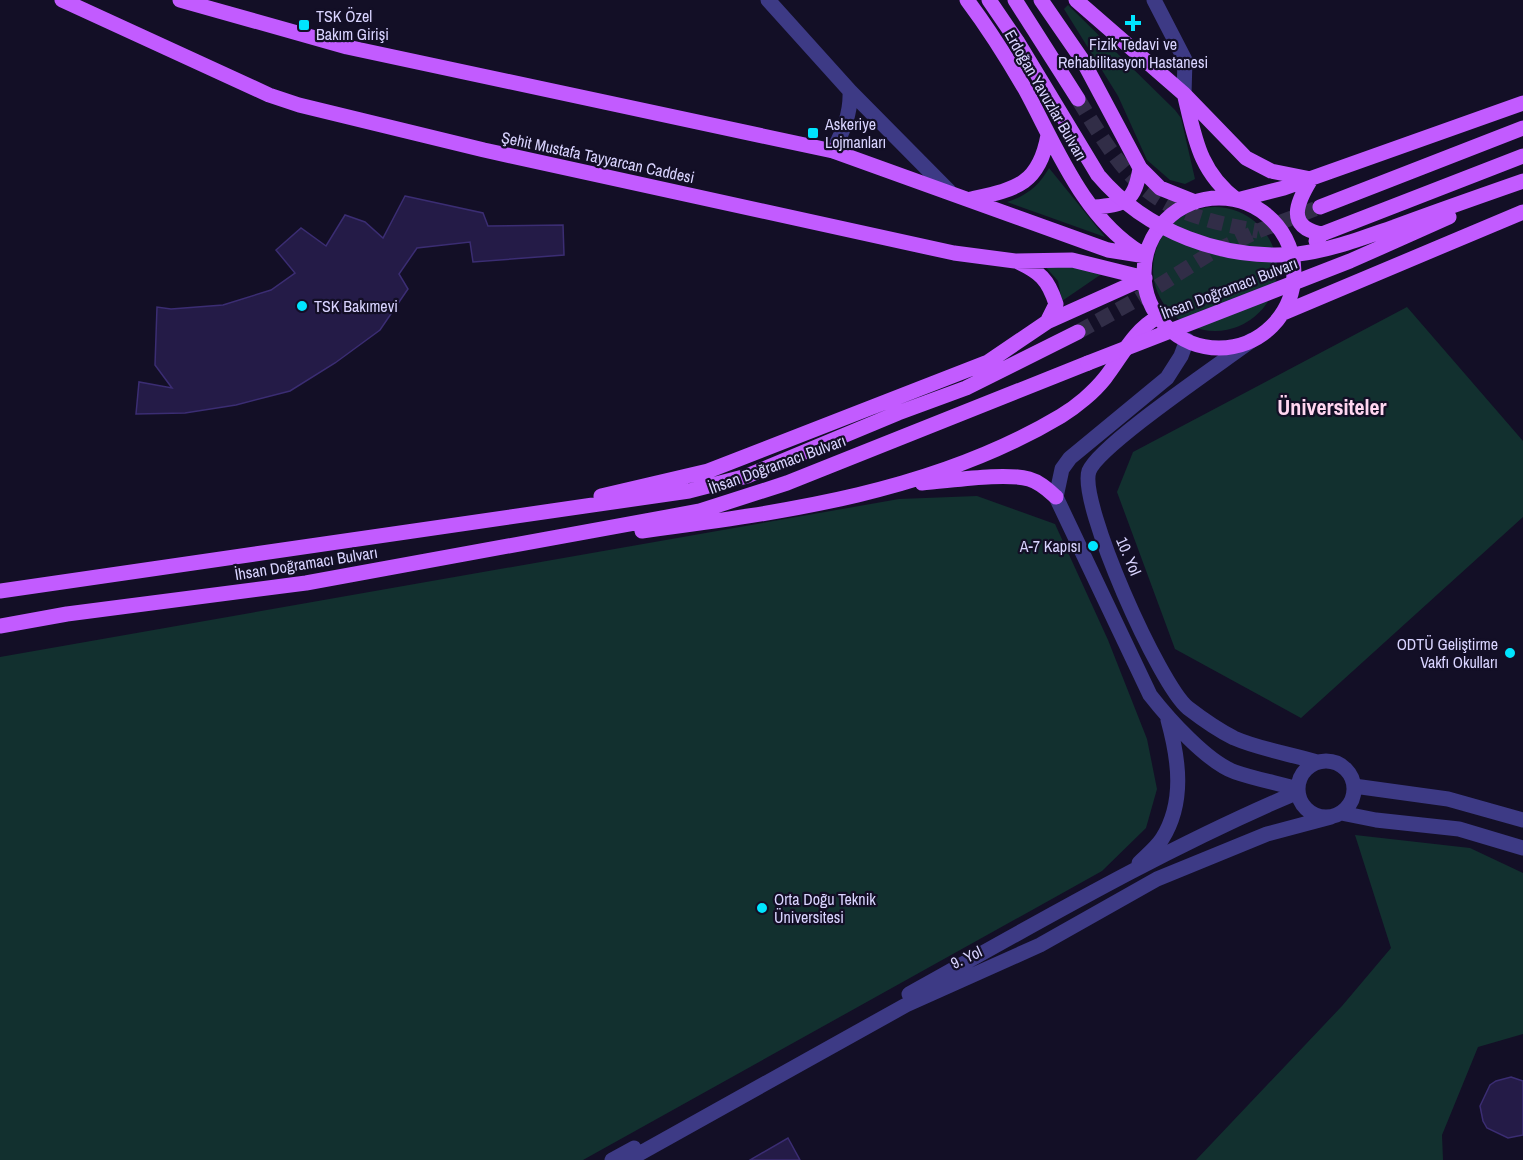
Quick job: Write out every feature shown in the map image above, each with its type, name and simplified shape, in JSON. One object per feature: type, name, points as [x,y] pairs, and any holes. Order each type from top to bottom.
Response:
[{"type":"main road","name":"Şehit Mustafa Tayyarcan Caddesi","points":[[62,0],[269,95],[299,105],[484,150],[954,253],[1015,261],[1072,260],[1144,278]]},
{"type":"main road","points":[[180,0],[347,47],[833,151],[950,191],[1108,250],[1146,256]]},
{"type":"main road","name":"Erdoğan Yavuzlar Bulvarı","points":[[967,0],[1013,70],[1068,170],[1118,237],[1146,256]]},
{"type":"main road","points":[[989,0],[1017,40],[1098,175],[1115,194],[1140,214],[1185,237],[1216,247],[1251,253],[1298,254],[1358,240],[1523,182]]},
{"type":"main road","name":"Erdoğan Yavuzlar Bulvarı","points":[[1015,0],[1078,99]]},
{"type":"main road","points":[[1041,0],[1089,71],[1140,168],[1160,188],[1195,202]]},
{"type":"main road","points":[[1076,0],[1184,94],[1246,158],[1271,171],[1311,179]]},
{"type":"main road","points":[[1184,94],[1201,157],[1212,177],[1237,200]]},
{"type":"main road","points":[[1237,200],[1311,179],[1523,103]]},
{"type":"main road","points":[[1320,207],[1523,128]]},
{"type":"main road","points":[[971,199],[1008,190],[1031,177],[1043,159],[1048,135]]},
{"type":"main road","name":"İhsan Doğramacı Bulvarı","points":[[1294,273],[1302,255],[1322,234],[1523,156]]},
{"type":"main road","points":[[1094,207],[1119,205],[1128,201],[1136,189],[1140,168]]},
{"type":"main road","points":[[1311,179],[1298,204],[1297,213],[1303,227],[1310,232],[1322,234]]},
{"type":"main road","name":"İhsan Doğramacı Bulvarı","points":[[0,626],[67,614],[306,583],[700,511],[751,496],[1350,261],[1523,182]]},
{"type":"main road","points":[[1209,198],[1237,200],[1257,208],[1274,221],[1288,245],[1294,273],[1291,293],[1283,312],[1269,328],[1252,340],[1219,348],[1186,340],[1171,330],[1158,316],[1149,298],[1144,278],[1146,256],[1154,236],[1166,220],[1180,208],[1209,198]]},
{"type":"main road","points":[[1283,312],[1523,212]]},
{"type":"main road","points":[[1015,261],[1033,269],[1049,284],[1056,304],[1047,322]]},
{"type":"main road","points":[[487,522],[708,471],[988,362],[1047,322],[1144,278]]},
{"type":"main road","points":[[467,555],[752,516],[822,504],[898,484],[964,463],[1062,416],[1104,380],[1139,330],[1158,316]]},
{"type":"main road","name":"İhsan Doğramacı Bulvarı","points":[[0,591],[689,491],[747,476],[898,413],[966,388],[1078,332]]},
{"type":"main road","points":[[898,484],[1009,477],[1028,479],[1056,497]]},
{"type":"street","points":[[768,0],[850,91],[950,191]]},
{"type":"street","points":[[1154,0],[1185,60],[1184,94]]},
{"type":"street","points":[[833,151],[851,106],[850,91]]},
{"type":"street","points":[[1186,340],[1181,357],[1167,378],[1070,458],[1062,469],[1056,497],[1150,695],[1167,717],[1192,742],[1232,771],[1298,791]]},
{"type":"street","name":"10. Yol","points":[[1252,340],[1154,412],[1098,458],[1089,471],[1088,482],[1092,512],[1113,566],[1155,658],[1169,685],[1186,706],[1234,738],[1317,762],[1333,761],[1340,764],[1351,775],[1354,786]]},
{"type":"street","points":[[1070,526],[1092,512]]},
{"type":"street","points":[[1095,577],[1113,566]]},
{"type":"street","name":"9. Yol","points":[[1132,871],[1162,839],[1173,810],[1179,772],[1177,754],[1167,717]]},
{"type":"street","points":[[1317,762],[1303,772],[1298,791],[1306,808],[1322,817],[1336,815],[1459,829],[1523,848]]},
{"type":"street","points":[[1336,815],[1351,801],[1354,786],[1448,799],[1523,820]]},
{"type":"street","name":"9. Yol","points":[[612,1160],[1132,871],[1226,823],[1298,791]]},
{"type":"street","name":"9. Yol","points":[[628,1160],[906,1005],[1040,945],[1157,879],[1267,834],[1336,815]]},
{"type":"green space","points":[[1068,5],[1181,118],[1195,179],[1185,184],[1170,180],[1147,160],[1118,96],[1064,9]]},
{"type":"green space","points":[[1049,168],[1105,237],[1007,202],[1031,190]]},
{"type":"green space","points":[[1215,207],[1239,212],[1259,225],[1272,245],[1277,269],[1272,293],[1259,313],[1239,326],[1215,331],[1191,326],[1171,313],[1158,293],[1153,269],[1158,245],[1171,225],[1191,212]]},
{"type":"green space","points":[[1043,264],[1065,265],[1103,273],[1062,301],[1058,281]]},
{"type":"green space","points":[[1407,307],[1523,441],[1523,517],[1301,718],[1175,649],[1117,492],[1133,452]]},
{"type":"green space","points":[[977,496],[1055,524],[1108,640],[1147,739],[1157,789],[1146,828],[1102,871],[583,1160],[0,1160],[0,657],[899,499]]},
{"type":"green space","points":[[1355,835],[1470,848],[1523,873],[1523,1034],[1478,1047],[1442,1135],[1443,1160],[1196,1160],[1342,1006],[1391,948]]},
{"type":"building","name":"TSK Bakımevi","points":[[405,196],[483,213],[488,226],[563,225],[564,255],[473,262],[470,242],[417,248],[399,274],[408,289],[380,330],[335,363],[290,391],[236,405],[185,413],[136,414],[139,382],[172,388],[155,365],[157,307],[171,309],[223,305],[271,290],[295,273],[276,250],[301,228],[326,246],[345,215],[365,222],[383,238]]},
{"type":"building","points":[[1511,1077],[1523,1081],[1523,1135],[1508,1138],[1487,1128],[1480,1106],[1490,1085]]},
{"type":"building","points":[[788,1138],[800,1160],[750,1160]]},
{"type":"tunnel","points":[[1078,99],[1114,155],[1148,192],[1169,205],[1193,215],[1222,224],[1258,231]]},
{"type":"tunnel","points":[[1078,332],[1136,300],[1211,253],[1258,231],[1320,207]]},
{"type":"place","name":"Fizik Tedavi ve Rehabilitasyon Hastanesi","points":[[1133,23]]},
{"type":"place","name":"TSK Özel Bakım Girişi","points":[[304,25]]},
{"type":"place","name":"Askeriye Lojmanları","points":[[813,133]]},
{"type":"place","name":"TSK Bakımevi","points":[[302,306]]},
{"type":"place","name":"A-7 Kapısı","points":[[1093,546]]},
{"type":"place","name":"ODTÜ Geliştirme Vakfı Okulları","points":[[1510,653]]},
{"type":"place","name":"Orta Doğu Teknik Üniversitesi","points":[[762,908]]},
{"type":"district","name":"Üniversiteler","points":[[1332,407]]}]
